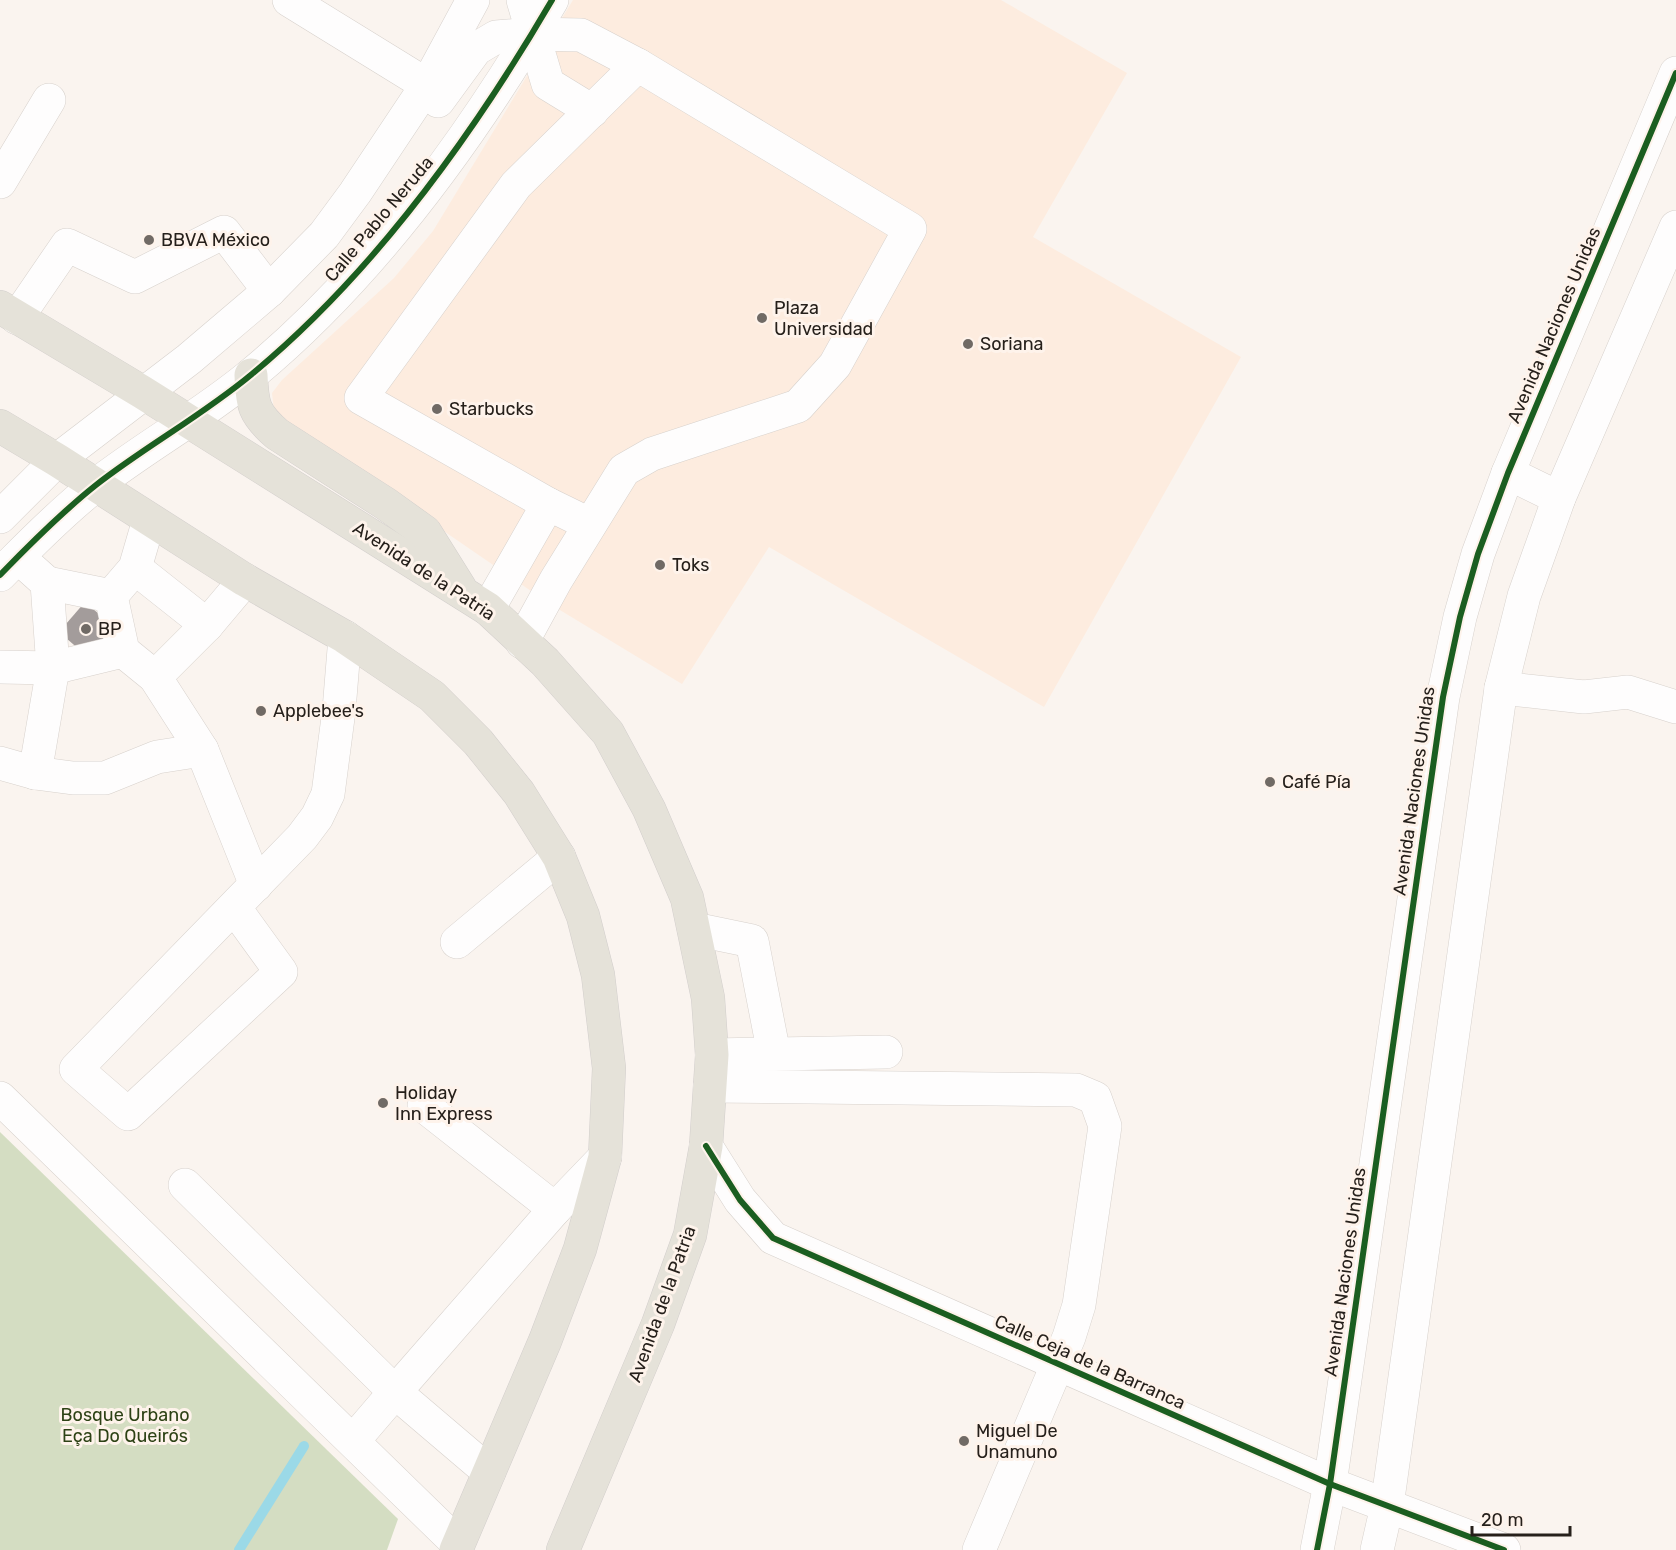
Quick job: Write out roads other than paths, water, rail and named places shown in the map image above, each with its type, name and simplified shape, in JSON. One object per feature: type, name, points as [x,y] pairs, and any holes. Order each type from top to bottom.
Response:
[{"type":"main road","name":"Avenida de la Patria","points":[[9,313],[142,392],[476,602],[544,662],[608,733],[650,809],[687,898],[708,998],[711,1070],[706,1146],[690,1235],[658,1324],[563,1550]]},
{"type":"main road","points":[[251,375],[252,403],[261,420],[277,434],[386,504],[425,532],[476,602]]},
{"type":"main road","points":[[0,426],[245,580],[345,637],[432,696],[478,742],[519,793],[559,857],[584,916],[598,975],[609,1068],[605,1157],[580,1250],[545,1341],[457,1547]]},
{"type":"street","points":[[289,0],[427,85]]},
{"type":"street","name":"Calle Pablo Neruda","points":[[0,518],[57,460],[142,392],[189,358],[269,291],[324,236],[427,85],[473,0]]},
{"type":"street","points":[[523,0],[548,84],[592,111]]},
{"type":"street","name":"Calle Pablo Neruda","points":[[9,566],[96,485],[251,375],[288,342],[325,304],[388,237],[427,188],[490,102],[552,0]]},
{"type":"street","points":[[355,193],[399,152],[476,49],[496,37],[532,34],[581,35],[638,65],[910,229],[835,365],[798,406],[652,454],[624,470],[589,524],[522,642]]},
{"type":"street","points":[[589,524],[548,504],[361,398],[516,185],[638,65]]},
{"type":"street","name":"Avenida Naciones Unidas","points":[[1317,1550],[1330,1484],[1443,697],[1460,617],[1478,554],[1508,473],[1676,73]]},
{"type":"street","points":[[0,182],[49,100]]},
{"type":"street","points":[[1377,1550],[1387,1506],[1501,688],[1524,596],[1559,498],[1665,284],[1676,227]]},
{"type":"street","points":[[9,313],[67,245],[135,277],[224,232],[269,291]]},
{"type":"street","points":[[1508,473],[1559,498]]},
{"type":"street","points":[[476,602],[548,504]]},
{"type":"street","points":[[111,596],[135,568],[149,520]]},
{"type":"street","points":[[9,566],[47,583],[111,596]]},
{"type":"street","points":[[135,568],[207,625]]},
{"type":"street","points":[[155,677],[207,625],[245,580]]},
{"type":"street","points":[[35,773],[53,668],[47,583]]},
{"type":"street","points":[[111,596],[123,651],[155,677],[202,750],[245,896],[281,972],[128,1114],[76,1069],[245,896],[302,837],[317,817],[328,794],[339,710],[345,637]]},
{"type":"street","points":[[0,667],[53,668],[123,651]]},
{"type":"street","points":[[1501,688],[1584,697],[1628,692],[1676,707]]},
{"type":"street","points":[[0,763],[35,773],[73,778],[105,778],[157,757],[202,750]]},
{"type":"street","points":[[457,942],[559,857]]},
{"type":"street","points":[[694,929],[752,941],[774,1054]]},
{"type":"street","points":[[711,1070],[774,1054],[886,1052]]},
{"type":"street","points":[[711,1070],[1076,1090],[1095,1098],[1105,1126],[1079,1305],[1069,1337],[979,1550]]},
{"type":"street","points":[[0,1098],[353,1442],[457,1547]]},
{"type":"street","points":[[424,1106],[555,1209]]},
{"type":"street","name":"Calle Ceja de la Barranca","points":[[706,1146],[740,1200],[773,1238],[1330,1484],[1503,1550]]},
{"type":"street","points":[[353,1442],[555,1209],[605,1157]]},
{"type":"street","points":[[185,1185],[395,1392],[489,1472]]},
{"type":"waterway","points":[[239,1550],[304,1446]]},
{"type":"place","name":"BBVA México","points":[[149,240]]},
{"type":"place","name":"Plaza Universidad","points":[[762,318]]},
{"type":"place","name":"Soriana","points":[[968,344]]},
{"type":"place","name":"Starbucks","points":[[437,409]]},
{"type":"place","name":"Toks","points":[[660,565]]},
{"type":"place","name":"BP","points":[[86,629]]},
{"type":"place","name":"Applebee's","points":[[261,711]]},
{"type":"place","name":"Café Pía","points":[[1270,782]]},
{"type":"place","name":"Holiday Inn Express","points":[[383,1103]]},
{"type":"place","name":"Miguel De Unamuno","points":[[964,1441]]},
{"type":"park label","name":"Bosque Urbano Eça Do Queirós","points":[[125,1425]]}]
